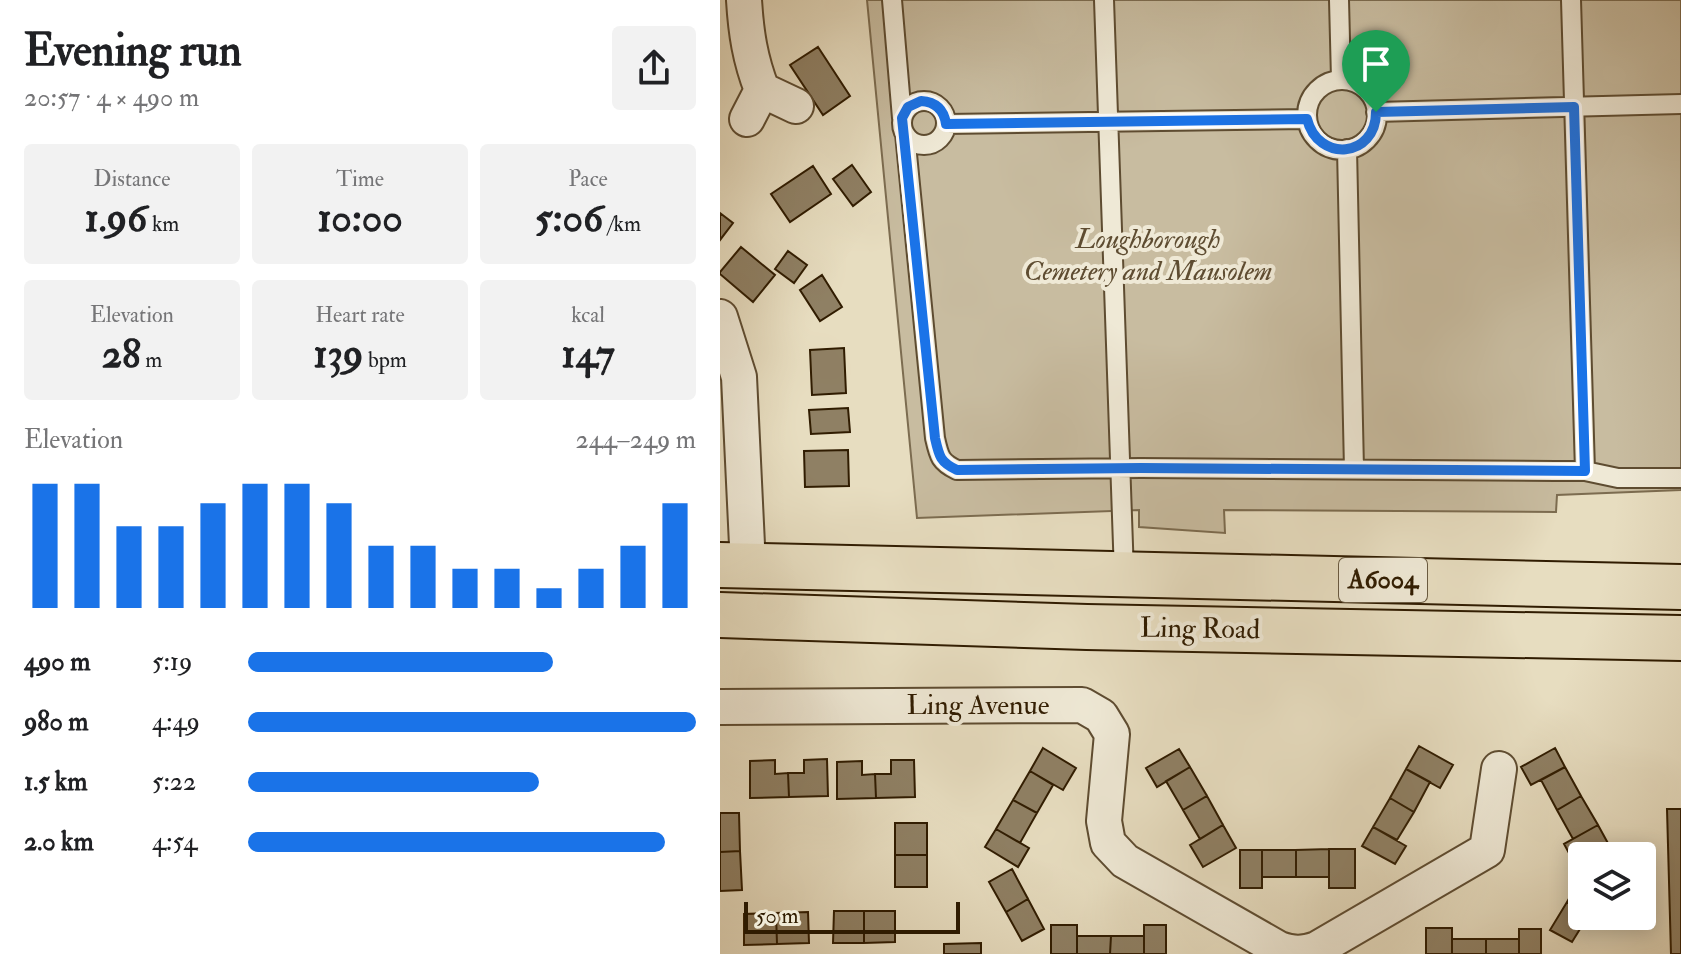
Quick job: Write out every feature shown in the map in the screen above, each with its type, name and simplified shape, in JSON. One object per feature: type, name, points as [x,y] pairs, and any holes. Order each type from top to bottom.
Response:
[{"type":"main road","name":"Ling Road","points":[[734,565],[1681,587]]},
{"type":"main road","name":"Ling Road","points":[[720,615],[1103,628],[1681,638]]},
{"type":"street","points":[[744,0],[747,42],[754,68],[755,104],[796,106]]},
{"type":"street","points":[[720,317],[739,377],[734,565]]},
{"type":"street","name":"Ling Avenue","points":[[720,707],[1082,705],[1101,716],[1112,734],[1099,848],[1291,953],[1317,949],[1487,850],[1499,769]]},
{"type":"lane","points":[[892,0],[935,438],[939,456],[946,465],[957,470],[1585,471],[1618,478],[1681,478]]},
{"type":"lane","points":[[1104,0],[1124,574]]},
{"type":"lane","points":[[1339,0],[1341,79]]},
{"type":"lane","points":[[1571,0],[1585,471]]},
{"type":"lane","points":[[1341,79],[1362,87],[1370,95],[1376,112],[1374,129],[1367,139],[1347,149],[1325,146],[1316,139],[1307,119],[1312,97],[1319,89],[1341,79]]},
{"type":"lane","points":[[921,101],[929,101],[941,110],[946,124],[940,137],[922,145],[915,143],[904,126],[905,111],[921,101]]},
{"type":"lane","points":[[1376,112],[1681,104]]},
{"type":"lane","points":[[946,124],[1307,119]]},
{"type":"lane","points":[[1347,149],[1354,469]]},
{"type":"green space","name":"Loughborough Cemetery and Mausolem","points":[[867,0],[1681,0],[1681,490],[1557,495],[1556,512],[1224,510],[1225,533],[1139,527],[1139,510],[917,518]]},
{"type":"building","points":[[818,47],[850,96],[823,115],[790,65]]},
{"type":"building","points":[[852,165],[871,192],[853,206],[833,179]]},
{"type":"building","points":[[813,166],[831,194],[790,222],[771,194]]},
{"type":"building","points":[[720,213],[733,223],[720,240]]},
{"type":"building","points":[[741,247],[775,275],[753,302],[720,274]]},
{"type":"building","points":[[788,251],[807,265],[794,283],[775,269]]},
{"type":"building","points":[[822,275],[842,307],[820,321],[800,290]]},
{"type":"building","points":[[844,348],[846,393],[812,395],[810,350]]},
{"type":"building","points":[[848,408],[850,432],[811,434],[809,410]]},
{"type":"building","points":[[848,450],[849,486],[805,487],[804,451]]},
{"type":"building","points":[[1419,746],[1453,765],[1440,788],[1406,769]]},
{"type":"building","points":[[1043,748],[1076,768],[1063,790],[1030,771]]},
{"type":"building","points":[[1555,748],[1565,767],[1531,785],[1521,767]]},
{"type":"building","points":[[1179,749],[1190,767],[1157,787],[1146,768]]},
{"type":"building","points":[[827,759],[828,796],[789,797],[788,773],[804,773],[804,760]]},
{"type":"building","points":[[775,760],[775,774],[788,773],[789,797],[750,798],[750,761]]},
{"type":"building","points":[[891,760],[914,760],[915,797],[876,798],[875,774],[891,774]]},
{"type":"building","points":[[862,761],[862,775],[875,774],[876,798],[837,799],[837,762]]},
{"type":"building","points":[[1190,767],[1207,796],[1183,810],[1166,781]]},
{"type":"building","points":[[1565,767],[1581,796],[1557,810],[1541,780]]},
{"type":"building","points":[[1406,769],[1430,782],[1414,812],[1390,798]]},
{"type":"building","points":[[1030,771],[1053,785],[1037,813],[1013,800]]},
{"type":"building","points":[[1207,796],[1223,825],[1200,839],[1183,810]]},
{"type":"building","points":[[1581,796],[1598,825],[1573,839],[1557,810]]},
{"type":"building","points":[[1390,798],[1414,812],[1397,840],[1373,827]]},
{"type":"building","points":[[1013,800],[1037,813],[1020,843],[996,829]]},
{"type":"building","points":[[1667,809],[1681,809],[1681,954],[1671,954]]},
{"type":"building","points":[[720,813],[739,813],[740,851],[720,852]]},
{"type":"building","points":[[895,823],[927,823],[927,855],[895,855]]},
{"type":"building","points":[[1223,825],[1236,848],[1203,867],[1190,845]]},
{"type":"building","points":[[1598,825],[1607,842],[1568,842],[1568,851],[1564,844]]},
{"type":"building","points":[[1373,827],[1406,846],[1395,864],[1362,846]]},
{"type":"building","points":[[996,829],[1029,848],[1018,867],[985,847]]},
{"type":"building","points":[[1329,849],[1355,849],[1355,888],[1329,888]]},
{"type":"building","points":[[1329,849],[1329,877],[1296,877],[1296,850]]},
{"type":"building","points":[[1240,850],[1262,850],[1262,888],[1240,888]]},
{"type":"building","points":[[1262,850],[1296,850],[1296,877],[1262,877]]},
{"type":"building","points":[[740,851],[742,890],[720,891],[720,852]]},
{"type":"building","points":[[895,855],[927,855],[927,887],[895,887]]},
{"type":"building","points":[[1012,869],[1028,899],[1006,912],[989,882]]},
{"type":"building","points":[[1028,899],[1044,929],[1022,941],[1006,912]]},
{"type":"building","points":[[1568,903],[1568,930],[1579,930],[1572,942],[1550,930]]},
{"type":"building","points":[[834,911],[864,911],[864,943],[833,943]]},
{"type":"building","points":[[864,911],[895,911],[895,942],[864,943]]},
{"type":"building","points":[[808,912],[809,943],[777,944],[776,913]]},
{"type":"building","points":[[776,913],[777,944],[744,945],[744,914]]},
{"type":"building","points":[[1051,925],[1077,925],[1077,954],[1051,954]]},
{"type":"building","points":[[1144,925],[1166,925],[1166,954],[1144,954]]},
{"type":"building","points":[[1426,928],[1452,928],[1452,954],[1426,954]]},
{"type":"building","points":[[1519,929],[1541,929],[1541,954],[1519,954]]},
{"type":"building","points":[[1077,936],[1111,936],[1110,954],[1077,954]]},
{"type":"building","points":[[1111,936],[1144,936],[1144,954],[1110,954]]},
{"type":"building","points":[[1452,939],[1486,939],[1486,954],[1452,954]]},
{"type":"building","points":[[1486,939],[1519,939],[1519,954],[1486,954]]},
{"type":"building","points":[[981,943],[981,954],[944,954],[944,944]]},
{"type":"route","points":[[929,101],[941,110],[946,124],[1307,119],[1316,139],[1336,149],[1358,146],[1367,139],[1374,129],[1376,112],[1574,107],[1585,471],[957,470],[946,465],[939,456],[935,438],[902,118],[908,107],[929,101]]}]
